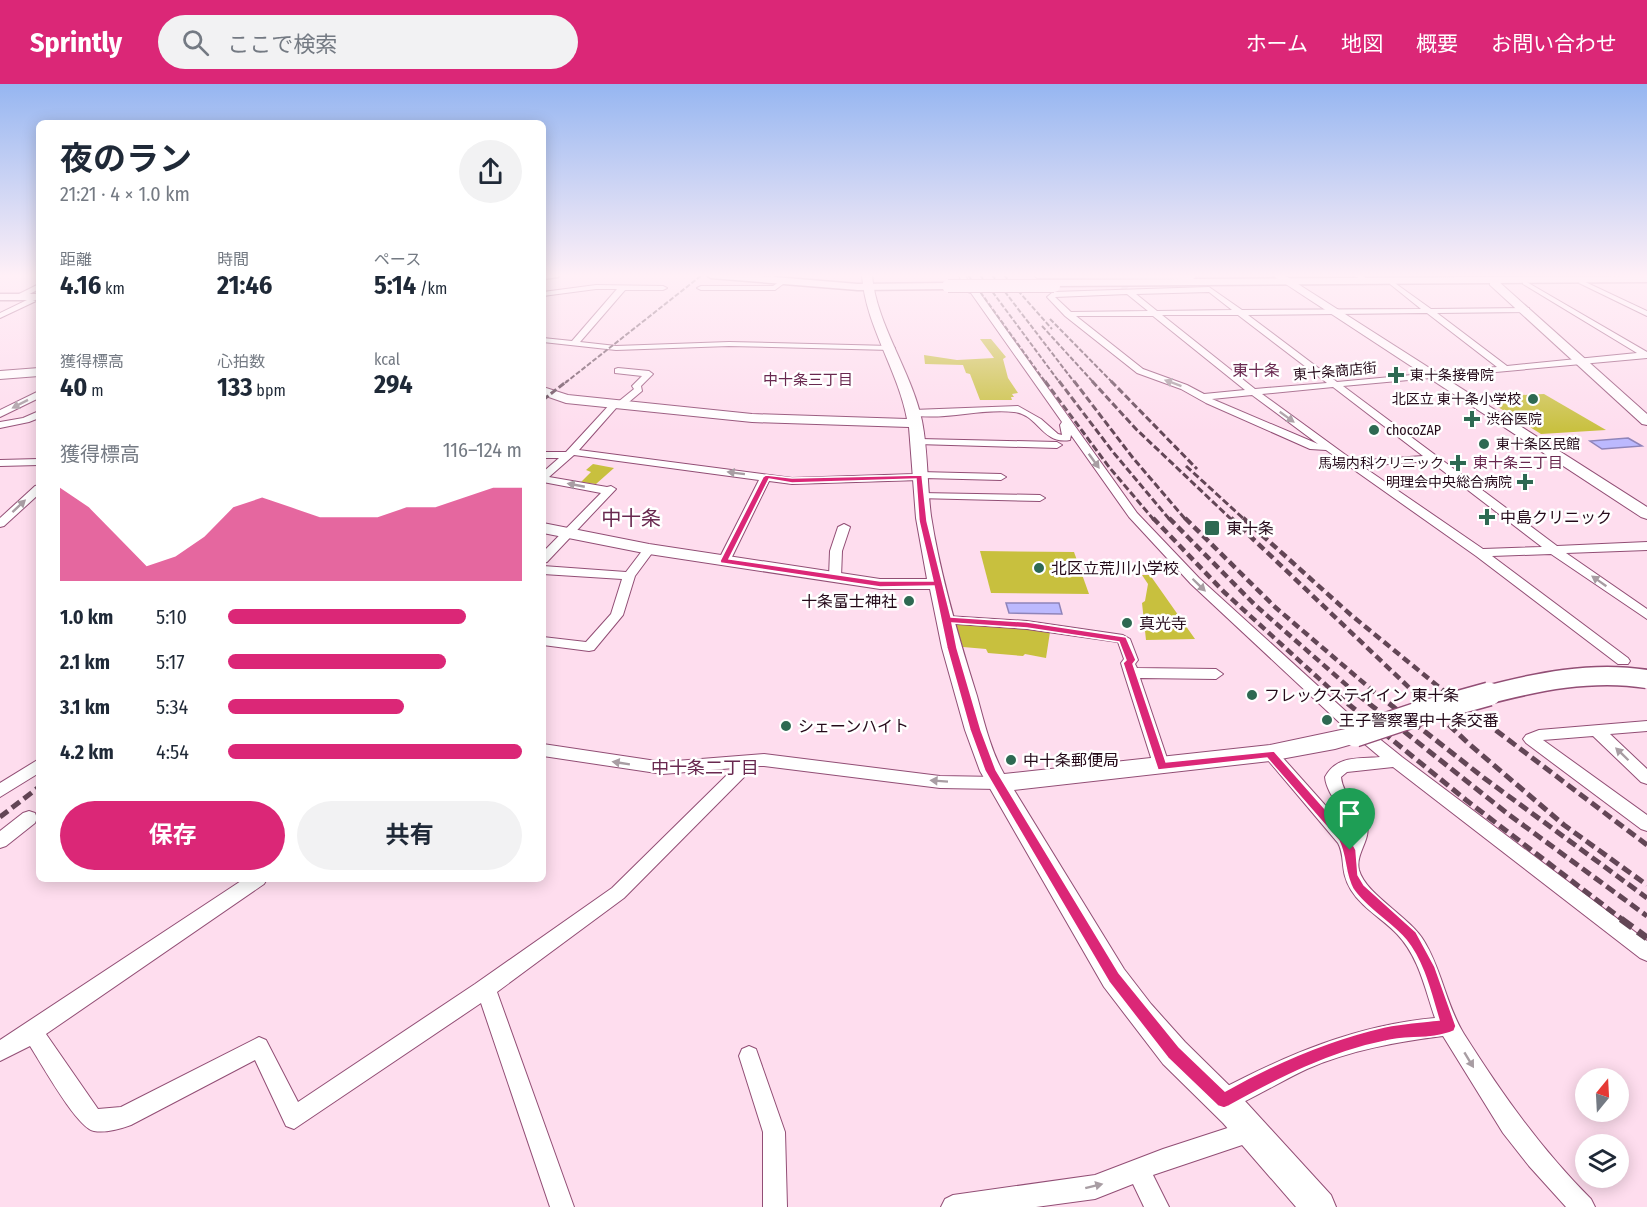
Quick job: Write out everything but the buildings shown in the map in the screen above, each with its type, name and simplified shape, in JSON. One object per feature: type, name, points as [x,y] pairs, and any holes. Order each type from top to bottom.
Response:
[{"type":"street","points":[[574,344],[588,327]]},
{"type":"street","points":[[884,327],[916,426],[925,531],[952,648],[976,730],[998,783],[1114,978],[1173,1053],[1224,1100],[1319,1207]]},
{"type":"street","points":[[999,327],[1133,515],[1195,581],[1346,720],[1396,761],[1647,952]]},
{"type":"street","points":[[1085,327],[1140,371],[1314,447],[1327,447]]},
{"type":"street","points":[[1173,327],[1253,392],[1327,447],[1480,554],[1623,661]]},
{"type":"street","points":[[1261,327],[1554,550],[1647,615]]},
{"type":"street","points":[[1357,327],[1647,514]]},
{"type":"street","points":[[1450,327],[1506,369]]},
{"type":"street","points":[[1545,327],[1647,421]]},
{"type":"street","points":[[1604,327],[1646,355]]},
{"type":"street","points":[[546,340],[616,348],[729,344],[891,348]]},
{"type":"street","name":"東十条商店街","points":[[1204,397],[1646,355]]},
{"type":"street","points":[[546,475],[618,405],[639,389],[636,386],[649,374],[618,370]]},
{"type":"street","points":[[0,375],[36,372]]},
{"type":"street","points":[[546,392],[563,399],[618,405],[752,418],[916,426],[1057,445]]},
{"type":"street","points":[[0,414],[36,396]]},
{"type":"street","points":[[916,426],[1018,410],[1038,421],[1055,437],[1062,439],[1067,438],[1066,423]]},
{"type":"street","points":[[0,425],[26,420],[36,415]]},
{"type":"street","points":[[546,455],[570,454],[792,481],[920,482],[1001,477]]},
{"type":"street","points":[[1352,464],[1434,458]]},
{"type":"street","points":[[0,463],[36,462]]},
{"type":"street","points":[[724,561],[766,477]]},
{"type":"street","points":[[546,479],[610,490],[546,556]]},
{"type":"street","points":[[920,482],[1040,498]]},
{"type":"street","points":[[0,524],[36,491]]},
{"type":"street","points":[[835,577],[836,551],[844,527]]},
{"type":"street","points":[[546,528],[648,549],[880,584],[938,584]]},
{"type":"street","points":[[1480,554],[1647,546]]},
{"type":"street","points":[[546,641],[589,647],[617,615],[629,576],[648,549]]},
{"type":"street","points":[[546,570],[629,576]]},
{"type":"street","points":[[947,620],[1027,625],[1123,639],[1131,660],[1128,663],[1131,674],[1162,767]]},
{"type":"street","points":[[1131,674],[1216,674]]},
{"type":"street","points":[[546,750],[663,768],[779,761],[940,782],[998,783],[1162,767],[1270,753],[1327,743],[1426,711],[1515,688],[1600,674],[1647,679]]},
{"type":"street","points":[[1647,726],[1539,735],[1531,739],[1647,824]]},
{"type":"street","points":[[1596,730],[1647,778]]},
{"type":"street","points":[[1270,753],[1344,838],[1350,850],[1352,876],[1360,889],[1411,936],[1431,972],[1449,1026],[1503,1117],[1528,1149],[1583,1207]]},
{"type":"street","points":[[1350,850],[1359,837],[1359,826],[1333,785],[1335,774],[1344,766],[1396,761]]},
{"type":"street","points":[[32,1032],[87,1114],[94,1120],[123,1117],[259,1047],[294,1118],[486,988],[618,893],[750,762]]},
{"type":"street","points":[[0,791],[36,767]]},
{"type":"street","points":[[0,841],[29,819]]},
{"type":"street","points":[[0,1051],[32,1032],[253,882]]},
{"type":"street","points":[[486,988],[562,1207]]},
{"type":"street","points":[[1224,1100],[1270,1075],[1337,1048],[1385,1034],[1449,1026]]},
{"type":"street","points":[[749,1056],[774,1132],[775,1207]]},
{"type":"street","points":[[953,1207],[1055,1200],[1252,1131]]},
{"type":"street","points":[[1137,1170],[1157,1207]]},
{"type":"shaded area","points":[[980,339],[991,339],[1006,357],[1003,359],[1008,378],[1018,393],[1012,394],[1014,397],[1011,397],[1012,400],[980,400],[970,374],[966,373],[963,365],[925,364],[924,355],[957,360],[994,358]]},
{"type":"shaded area","points":[[1544,394],[1606,430],[1541,434],[1482,397]]},
{"type":"shaded area","points":[[593,464],[614,468],[596,484],[581,482],[591,472],[586,470]]},
{"type":"shaded area","points":[[980,551],[1074,552],[1089,594],[991,593]]},
{"type":"shaded area","points":[[1142,575],[1150,575],[1195,639],[1146,640],[1142,603],[1145,601],[1148,584]]},
{"type":"shaded area","points":[[959,623],[1021,626],[1050,632],[1046,658],[1025,654],[1023,656],[988,653],[986,649],[963,647],[955,626]]},
{"type":"water","points":[[1628,438],[1642,446],[1602,449],[1590,441]]},
{"type":"water","points":[[1006,603],[1059,603],[1062,614],[1009,613]]},
{"type":"railway","points":[[565,383],[636,327]]},
{"type":"railway","points":[[1006,327],[1046,383]]},
{"type":"railway","points":[[1019,327],[1060,383]]},
{"type":"railway","points":[[1032,327],[1075,383]]},
{"type":"railway","points":[[1043,327],[1094,383]]},
{"type":"railway","points":[[1058,327],[1113,383]]},
{"type":"railway","points":[[546,398],[567,381]]},
{"type":"railway","points":[[1045,381],[1109,467],[1154,520]]},
{"type":"railway","points":[[1059,381],[1113,452],[1170,520]]},
{"type":"railway","points":[[1074,381],[1133,458],[1186,520]]},
{"type":"railway","points":[[1092,381],[1136,429],[1232,520]]},
{"type":"railway","points":[[1111,381],[1197,469]]},
{"type":"railway","points":[[1186,466],[1245,520]]},
{"type":"railway","points":[[1153,518],[1224,592],[1338,696]]},
{"type":"railway","points":[[1169,518],[1255,605],[1359,696]]},
{"type":"railway","points":[[1185,518],[1275,607],[1379,696]]},
{"type":"railway","points":[[1231,518],[1418,696]]},
{"type":"railway","points":[[1243,518],[1351,615],[1450,696]]},
{"type":"railway","points":[[1336,694],[1466,800],[1623,920]]},
{"type":"railway","points":[[1357,694],[1508,814],[1647,916]]},
{"type":"railway","points":[[1377,694],[1484,778],[1647,898]]},
{"type":"railway","points":[[1416,694],[1468,743],[1564,825],[1647,885]]},
{"type":"railway","points":[[1448,694],[1647,845]]},
{"type":"railway","points":[[0,817],[36,789]]},
{"type":"railway","points":[[1621,919],[1647,938]]},
{"type":"place","name":"東十条接骨院","points":[[1396,375]]},
{"type":"place","name":"北区立 東十条小学校","points":[[1533,399]]},
{"type":"place","name":"渋谷医院","points":[[1472,419]]},
{"type":"place","name":"chocoZAP","points":[[1374,430]]},
{"type":"place","name":"東十条区民館","points":[[1484,444]]},
{"type":"place","name":"馬場内科クリニック","points":[[1458,463]]},
{"type":"place","name":"明理会中央総合病院","points":[[1525,482]]},
{"type":"place","name":"中島クリニック","points":[[1487,517]]},
{"type":"place","name":"東十条","points":[[1212,528]]},
{"type":"place","name":"北区立荒川小学校","points":[[1039,568]]},
{"type":"place","name":"十条富士神社","points":[[909,601]]},
{"type":"place","name":"真光寺","points":[[1127,623]]},
{"type":"place","name":"フレックステイイン 東十条","points":[[1252,695]]},
{"type":"place","name":"王子警察署中十条交番","points":[[1327,720]]},
{"type":"place","name":"シェーンハイト","points":[[786,726]]},
{"type":"place","name":"中十条郵便局","points":[[1011,760]]},
{"type":"district","name":"東十条","points":[[1256,370]]},
{"type":"district","name":"中十条三丁目","points":[[808,380]]},
{"type":"district","name":"東十条三丁目","points":[[1518,463]]},
{"type":"district","name":"中十条","points":[[631,518]]},
{"type":"district","name":"中十条二丁目","points":[[705,768]]},
{"type":"route","points":[[1350,850],[1344,838],[1270,753],[1162,767],[1128,663],[1131,660],[1123,639],[1027,625],[947,620],[938,584],[880,584],[724,561],[752,510],[766,477],[792,481],[920,477],[923,521],[947,620],[952,648],[976,730],[991,771],[1114,978],[1140,1014],[1173,1053],[1224,1100],[1270,1075],[1337,1048],[1385,1034],[1449,1026],[1431,972],[1411,936],[1360,889],[1352,876],[1350,850]]}]
